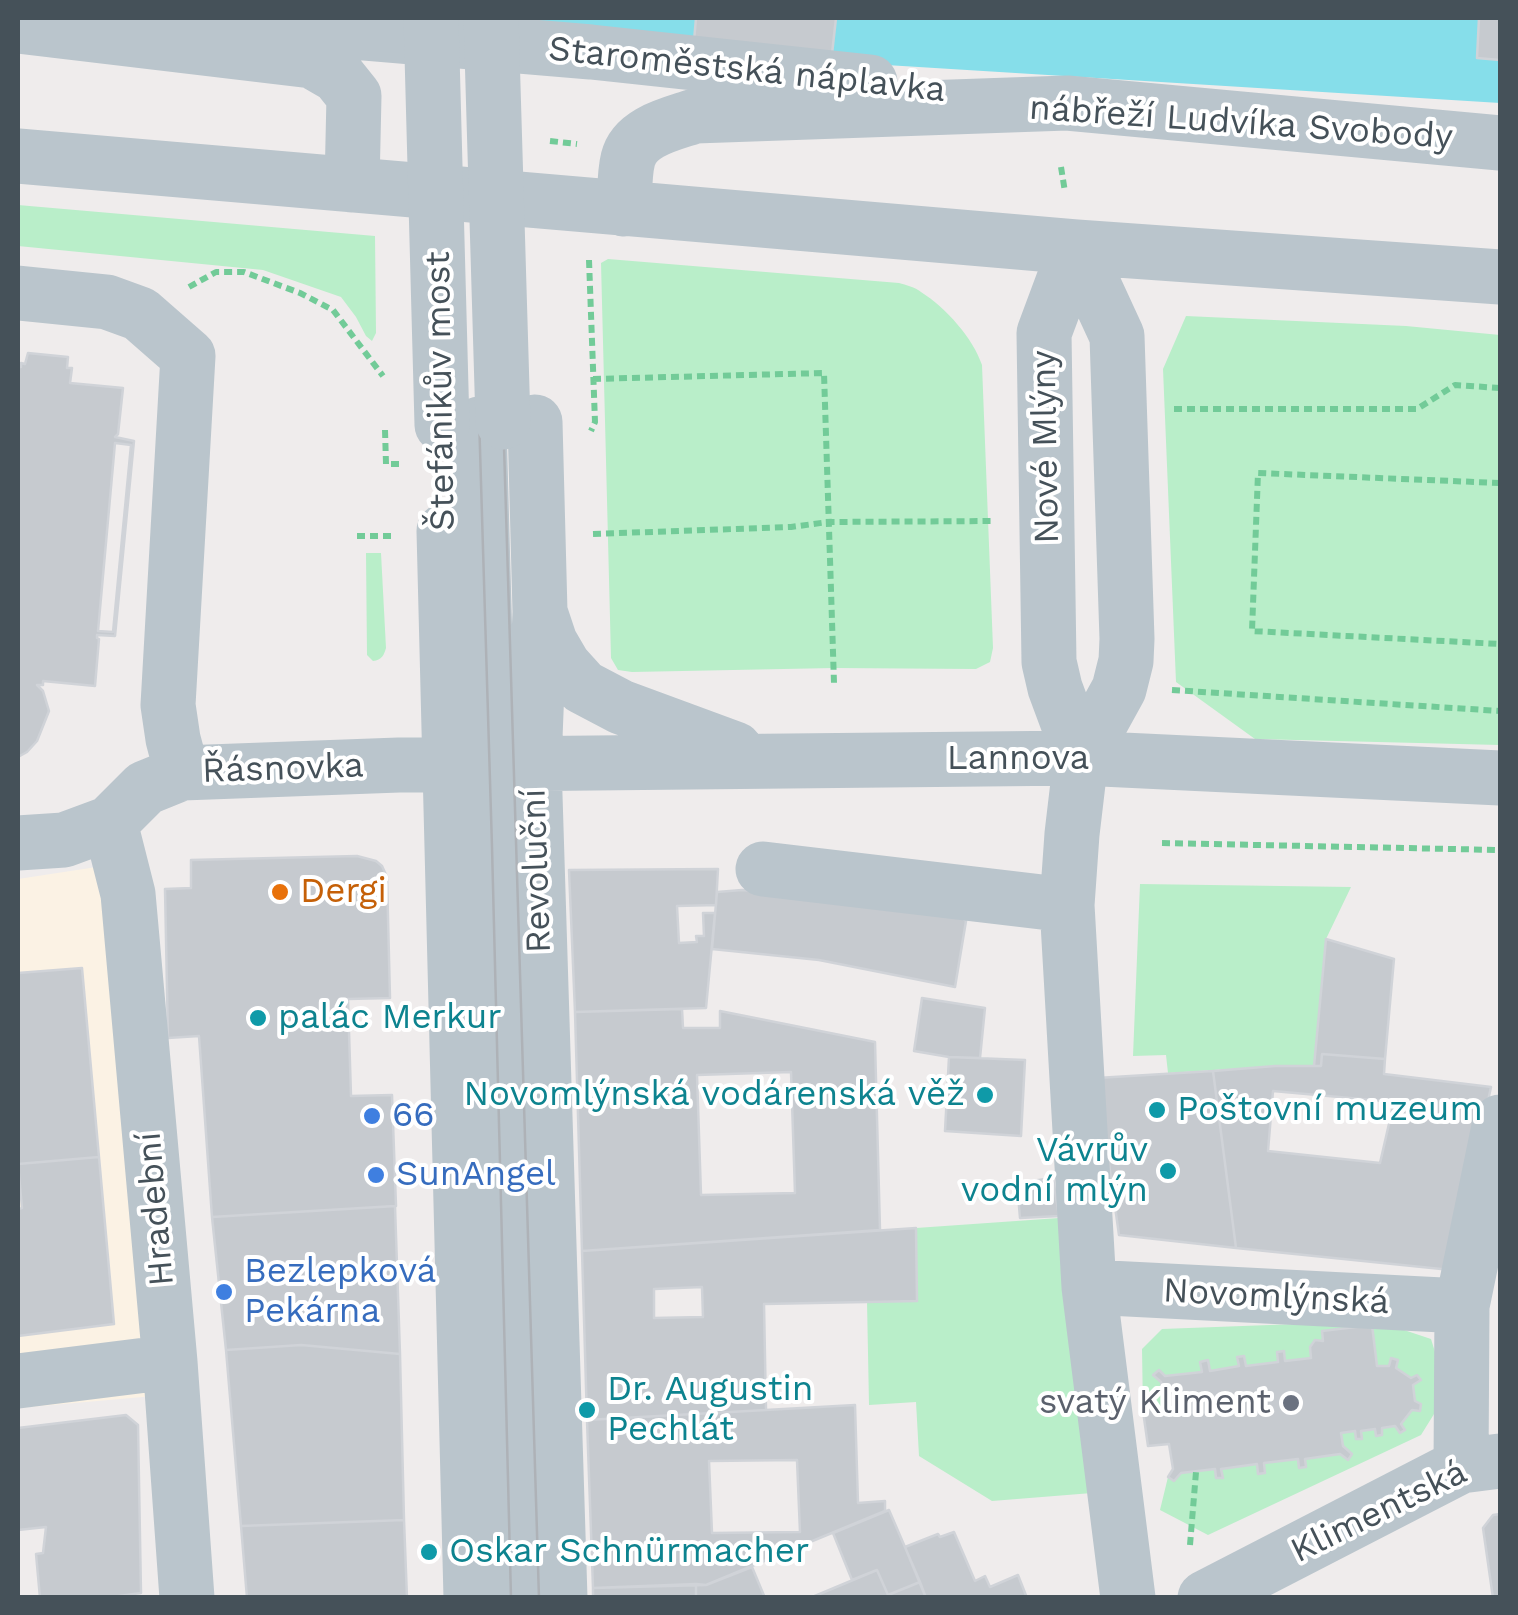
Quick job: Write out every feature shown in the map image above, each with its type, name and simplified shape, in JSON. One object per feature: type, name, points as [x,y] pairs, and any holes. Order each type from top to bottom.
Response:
[{"type":"street","points":[[23,27],[173,18]]},
{"type":"street","name":"Staroměstská náplavka","points":[[187,18],[591,52],[1067,103]]},
{"type":"street","name":"Štefánikův most","points":[[431,18],[473,431],[496,764]]},
{"type":"street","points":[[467,18],[473,431],[506,509],[550,642],[564,666],[599,698],[766,760]]},
{"type":"street","points":[[473,431],[491,18]]},
{"type":"street","name":"Štefánikův most","points":[[496,764],[540,612],[473,431],[524,18]]},
{"type":"street","points":[[23,27],[312,61],[338,76],[354,96],[352,186]]},
{"type":"street","name":"nábřeží Ludvíka Svobody","points":[[624,209],[627,161],[632,149],[654,130],[695,116],[1067,103],[1500,143]]},
{"type":"street","points":[[18,156],[1076,247],[1500,277]]},
{"type":"street","name":"Nové Mlýny","points":[[1076,247],[1044,333],[1049,662],[1081,758]]},
{"type":"street","name":"Nové Mlýny","points":[[1076,247],[1117,336],[1126,661],[1119,689],[1081,758],[1067,905],[1089,1287],[1128,1598]]},
{"type":"street","points":[[18,293],[107,302],[140,314],[188,356],[168,705],[182,773]]},
{"type":"street","points":[[470,1598],[506,509]]},
{"type":"street","name":"Lannova","points":[[496,764],[1081,758],[1500,778]]},
{"type":"street","points":[[496,764],[511,1598]]},
{"type":"street","points":[[496,764],[539,1598]]},
{"type":"street","name":"Řásnovka","points":[[20,846],[64,840],[110,823],[145,788],[182,773],[496,764]]},
{"type":"street","name":"Revoluční","points":[[496,764],[560,1598]]},
{"type":"street","name":"Hradební","points":[[110,823],[128,894],[187,1598]]},
{"type":"street","points":[[763,869],[1067,905]]},
{"type":"street","points":[[1480,1464],[1462,1306],[1500,1122]]},
{"type":"street","name":"Novomlýnská","points":[[1089,1287],[1462,1306]]},
{"type":"street","points":[[18,1381],[170,1362]]},
{"type":"street","name":"Klimentská","points":[[1206,1598],[1480,1464]]},
{"type":"path","points":[[140,314],[216,272],[244,272],[334,310],[383,376]]},
{"type":"path","points":[[589,273],[595,422]]},
{"type":"path","points":[[594,378],[824,374],[834,683]]},
{"type":"path","points":[[1159,409],[1417,409],[1454,385],[1500,388]]},
{"type":"path","points":[[385,430],[386,464],[473,431]]},
{"type":"path","points":[[1500,482],[1258,472],[1252,631],[1500,644]]},
{"type":"path","points":[[584,535],[791,527],[828,522],[1001,520]]},
{"type":"path","points":[[358,536],[378,536]]},
{"type":"path","points":[[1172,690],[1500,710]]},
{"type":"path","points":[[1162,843],[1500,850]]},
{"type":"path","points":[[1190,1546],[1196,1472]]},
{"type":"path","points":[[1178,1540],[1190,1546],[1204,1544]]},
{"type":"shaded area","points":[[136,861],[188,1393],[18,1408],[18,879]]},
{"type":"green space","points":[[18,205],[375,236],[376,333],[372,341],[366,336],[341,297],[263,270],[18,246]]},
{"type":"green space","points":[[608,259],[899,283],[919,290],[949,315],[972,344],[982,365],[993,648],[990,662],[976,669],[618,670],[611,658],[601,263]]},
{"type":"green space","points":[[1186,316],[1406,326],[1500,335],[1500,745],[1255,739],[1176,682],[1163,369]]},
{"type":"green space","points":[[366,553],[381,553],[386,648],[379,660],[373,661],[367,655]]},
{"type":"green space","points":[[1140,884],[1351,887],[1326,939],[1314,1066],[1168,1073],[1166,1055],[1133,1056]]},
{"type":"green space","points":[[1059,1218],[1092,1493],[992,1501],[919,1456],[916,1402],[869,1405],[867,1301],[917,1301],[916,1228]]},
{"type":"green space","points":[[1377,1321],[1431,1339],[1439,1365],[1439,1406],[1421,1435],[1208,1535],[1160,1510],[1168,1477],[1174,1481],[1181,1473],[1215,1469],[1216,1478],[1222,1478],[1221,1469],[1257,1464],[1258,1474],[1264,1473],[1264,1463],[1298,1459],[1299,1468],[1306,1468],[1305,1459],[1340,1454],[1341,1433],[1355,1431],[1356,1439],[1361,1439],[1361,1431],[1375,1429],[1376,1436],[1382,1435],[1382,1428],[1395,1426],[1400,1433],[1412,1406],[1413,1385],[1420,1379],[1396,1368],[1398,1360],[1392,1358],[1389,1366],[1377,1366],[1371,1325],[1323,1331],[1323,1341],[1315,1341],[1310,1347],[1311,1358],[1285,1361],[1283,1351],[1277,1352],[1278,1362],[1246,1366],[1244,1356],[1238,1357],[1239,1366],[1210,1371],[1207,1360],[1201,1362],[1202,1372],[1165,1376],[1158,1370],[1154,1375],[1161,1382],[1165,1408],[1143,1411],[1142,1349],[1162,1329]]},
{"type":"water","points":[[374,18],[1500,18],[1500,103],[854,63]]},
{"type":"building","points":[[696,18],[836,18],[832,54],[694,41]]},
{"type":"building","points":[[1479,18],[1500,18],[1500,60],[1477,58]]},
{"type":"building","points":[[28,353],[68,357],[67,368],[72,368],[70,383],[123,388],[115,437],[134,441],[115,636],[97,635],[95,686],[43,681],[43,685],[37,685],[49,711],[37,741],[18,757],[18,367],[25,364]],"holes":[[[115,443],[131,445],[113,632],[98,631]]]},
{"type":"building","name":"palác Merkur","points":[[357,856],[376,861],[387,877],[390,998],[348,999],[351,1096],[392,1095],[396,1206],[212,1217],[199,1036],[168,1038],[165,889],[191,888],[191,860]]},
{"type":"building","points":[[718,869],[716,905],[677,906],[679,943],[697,942],[696,936],[704,936],[703,913],[715,913],[706,1008],[575,1012],[569,870]]},
{"type":"building","points":[[742,890],[959,915],[966,921],[955,987],[819,960],[712,949],[717,892]]},
{"type":"building","points":[[1326,939],[1394,959],[1385,1059],[1322,1054],[1321,1066],[1314,1066]]},
{"type":"building","points":[[82,968],[99,1157],[18,1164],[18,973]]},
{"type":"building","points":[[922,998],[985,1008],[980,1058],[914,1051]]},
{"type":"building","points":[[682,1009],[683,1028],[720,1028],[720,1011],[875,1042],[880,1230],[582,1251],[575,1012]],"holes":[[[791,1072],[795,1193],[701,1195],[697,1075]]]},
{"type":"building","points":[[1322,1054],[1385,1059],[1384,1074],[1491,1087],[1451,1270],[1236,1248],[1213,1071],[1321,1066]],"holes":[[[1273,1091],[1394,1102],[1380,1163],[1268,1151]]]},
{"type":"building","name":"Novomlýnská vodárenská věž","points":[[949,1057],[1025,1060],[1021,1136],[945,1131]]},
{"type":"building","name":"Vávrův vodní mlýn","points":[[1213,1071],[1236,1248],[1119,1235],[1097,1078]]},
{"type":"building","points":[[99,1157],[114,1324],[18,1336],[18,1209],[22,1208],[18,1164]]},
{"type":"building","points":[[1053,1178],[1059,1216],[1020,1218],[1017,1183]]},
{"type":"building","points":[[395,1206],[400,1354],[301,1345],[226,1350],[212,1217]]},
{"type":"building","points":[[916,1228],[917,1301],[764,1304],[766,1410],[587,1420],[582,1251]],"holes":[[[702,1287],[703,1317],[654,1318],[654,1289]]]},
{"type":"building","name":"svatý Kliment","points":[[1372,1325],[1377,1366],[1389,1366],[1391,1358],[1398,1360],[1396,1368],[1421,1380],[1413,1385],[1420,1411],[1412,1410],[1401,1424],[1405,1430],[1400,1433],[1395,1426],[1382,1428],[1382,1435],[1376,1436],[1375,1429],[1361,1431],[1362,1439],[1356,1439],[1355,1431],[1341,1433],[1343,1446],[1352,1454],[1348,1460],[1340,1454],[1305,1459],[1306,1467],[1299,1468],[1298,1459],[1264,1463],[1265,1473],[1258,1474],[1257,1464],[1221,1469],[1223,1478],[1216,1478],[1215,1469],[1181,1473],[1174,1481],[1168,1477],[1173,1469],[1169,1444],[1148,1446],[1143,1411],[1165,1408],[1161,1382],[1153,1375],[1159,1370],[1165,1376],[1202,1372],[1200,1362],[1208,1360],[1210,1371],[1239,1366],[1237,1357],[1244,1356],[1246,1366],[1278,1362],[1277,1352],[1284,1351],[1285,1361],[1311,1358],[1310,1347],[1315,1340],[1323,1341],[1322,1331]]},
{"type":"building","points":[[301,1345],[400,1354],[404,1520],[241,1526],[226,1350]]},
{"type":"building","points":[[855,1405],[858,1503],[885,1501],[885,1511],[706,1585],[593,1588],[587,1420]],"holes":[[[797,1460],[800,1532],[712,1533],[709,1461]]]},
{"type":"building","points":[[126,1415],[138,1425],[141,1593],[105,1598],[40,1598],[36,1554],[43,1553],[46,1527],[18,1530],[18,1428]]},
{"type":"building","points":[[889,1510],[920,1582],[888,1595],[877,1570],[852,1580],[833,1533]]},
{"type":"building","points":[[1500,1514],[1500,1598],[1493,1598],[1483,1528],[1493,1515]]},
{"type":"building","points":[[404,1520],[407,1598],[247,1598],[241,1526]]},
{"type":"building","points":[[954,1532],[975,1581],[985,1576],[990,1587],[1018,1575],[1027,1598],[926,1598],[905,1547]]},
{"type":"building","points":[[752,1567],[765,1598],[696,1598],[696,1584],[706,1585]]},
{"type":"building","points":[[877,1570],[888,1595],[920,1582],[926,1598],[810,1598]]},
{"type":"building","points":[[696,1584],[696,1598],[593,1598],[593,1588]]},
{"type":"tram line","points":[[467,18],[511,1598]]},
{"type":"tram line","points":[[491,18],[539,1598]]},
{"type":"place","name":"Dergi","points":[[280,892]]},
{"type":"place","name":"palác Merkur","points":[[258,1018]]},
{"type":"place","name":"Novomlýnská vodárenská věž","points":[[985,1095]]},
{"type":"place","name":"Poštovní muzeum","points":[[1157,1110]]},
{"type":"place","name":"66","points":[[372,1116]]},
{"type":"place","name":"Vávrův vodní mlýn","points":[[1168,1171]]},
{"type":"place","name":"SunAngel","points":[[376,1175]]},
{"type":"place","name":"Bezlepková Pekárna","points":[[224,1292]]},
{"type":"place","name":"svatý Kliment","points":[[1291,1403]]},
{"type":"place","name":"Dr. Augustin Pechlát","points":[[587,1410]]},
{"type":"place","name":"Oskar Schnürmacher","points":[[429,1552]]}]
